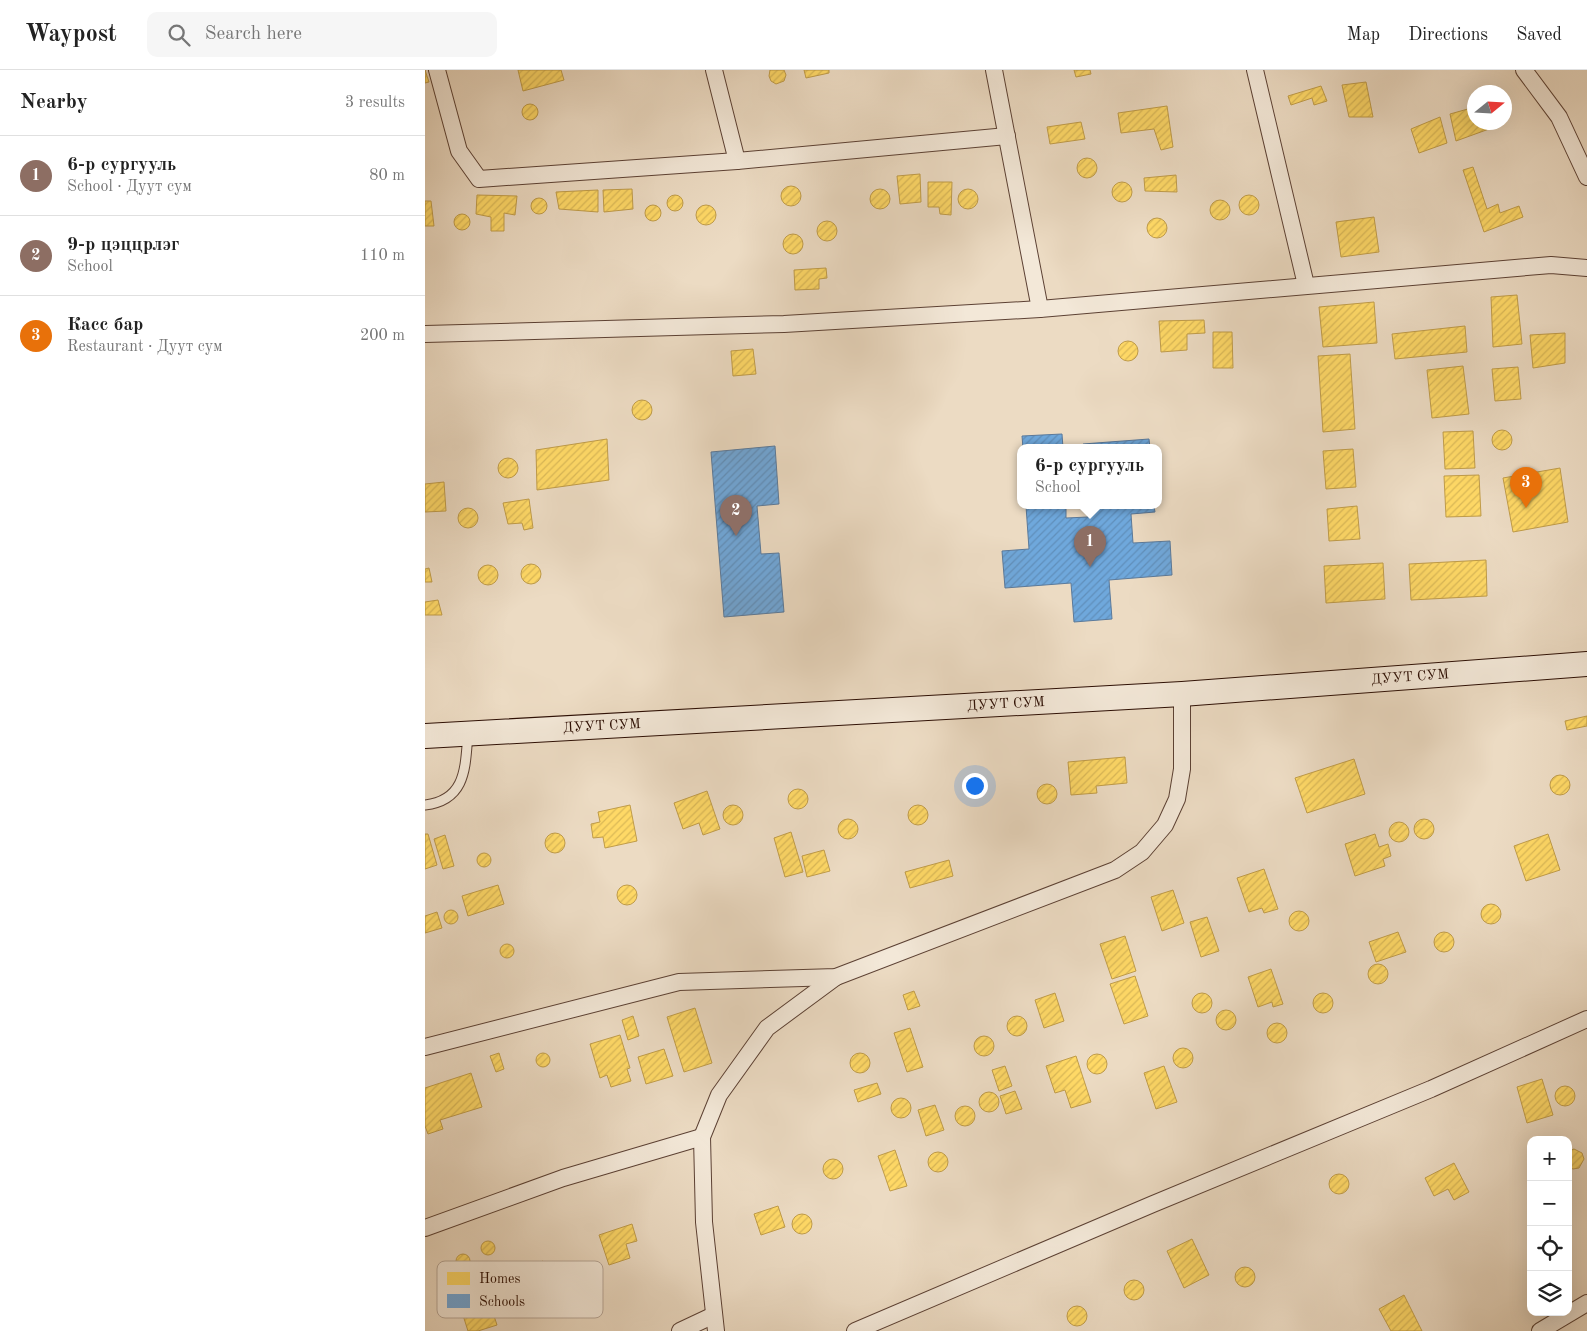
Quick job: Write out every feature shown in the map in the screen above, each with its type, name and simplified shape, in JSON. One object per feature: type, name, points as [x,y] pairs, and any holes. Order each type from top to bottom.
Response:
[{"type":"main road","name":"ДУУТ СУМ","points":[[425,736],[1182,694],[1587,664]]},
{"type":"street","points":[[437,70],[459,151],[479,178],[737,161],[1007,136]]},
{"type":"street","points":[[714,70],[737,161]]},
{"type":"street","points":[[994,70],[1041,308]]},
{"type":"street","points":[[1255,70],[1306,285]]},
{"type":"street","points":[[1524,70],[1559,117],[1587,177]]},
{"type":"street","points":[[425,334],[784,324],[1041,308],[1551,265],[1587,268]]},
{"type":"street","points":[[680,1331],[715,1323],[704,1222],[702,1137],[719,1095],[767,1028],[836,976],[1115,870],[1142,852],[1165,825],[1177,799],[1182,769],[1182,694]]},
{"type":"street","points":[[425,1047],[679,982],[836,976]]},
{"type":"street","points":[[855,1331],[1153,1204],[1431,1089],[1587,1019]]},
{"type":"street","points":[[425,1228],[563,1178],[702,1137]]},
{"type":"street","points":[[1540,1331],[1587,1303]]},
{"type":"lane","points":[[425,805],[433,804],[451,796],[464,777],[468,734]]},
{"type":"building: Homes","points":[[425,70],[429,82],[425,83]]},
{"type":"building: Homes","points":[[518,70],[561,70],[564,80],[523,91]]},
{"type":"building: Homes","points":[[770,70],[784,70],[786,75],[784,81],[776,84],[771,81],[769,76]]},
{"type":"building: Homes","points":[[804,70],[829,70],[829,73],[806,78]]},
{"type":"building: Homes","points":[[1074,70],[1090,70],[1091,74],[1076,77]]},
{"type":"building: Homes","points":[[1366,82],[1373,117],[1349,117],[1342,85]]},
{"type":"building: Homes","points":[[1321,86],[1327,101],[1314,105],[1312,98],[1291,105],[1288,96]]},
{"type":"building: Homes","points":[[527,104],[533,104],[538,109],[536,118],[527,120],[522,115],[522,109]]},
{"type":"building: Homes","points":[[1167,106],[1173,147],[1161,150],[1154,129],[1121,133],[1118,113]]},
{"type":"building: Homes","points":[[1467,109],[1467,130],[1486,130],[1456,141],[1450,114]]},
{"type":"building: Homes","points":[[1440,117],[1447,143],[1419,153],[1411,129]]},
{"type":"building: Homes","points":[[1081,122],[1085,139],[1050,144],[1047,127]]},
{"type":"building: Homes","points":[[1087,158],[1094,161],[1097,168],[1094,175],[1087,178],[1080,175],[1077,168],[1080,161]]},
{"type":"building: Homes","points":[[1473,167],[1487,209],[1498,204],[1500,213],[1519,206],[1523,217],[1484,232],[1463,170]]},
{"type":"building: Homes","points":[[920,174],[921,202],[900,204],[897,176]]},
{"type":"building: Homes","points":[[1176,175],[1177,192],[1145,191],[1144,178]]},
{"type":"building: Homes","points":[[928,182],[952,182],[951,215],[940,214],[939,207],[928,207]]},
{"type":"building: Homes","points":[[1122,182],[1129,185],[1132,192],[1129,199],[1122,202],[1115,199],[1112,192],[1115,185]]},
{"type":"building: Homes","points":[[791,186],[798,189],[801,196],[798,203],[791,206],[784,203],[781,196],[784,189]]},
{"type":"building: Homes","points":[[632,189],[633,209],[604,212],[603,190]]},
{"type":"building: Homes","points":[[880,189],[887,192],[890,199],[887,206],[880,209],[873,206],[870,199],[873,192]]},
{"type":"building: Homes","points":[[968,189],[975,192],[978,199],[975,206],[968,209],[961,206],[958,199],[961,192]]},
{"type":"building: Homes","points":[[598,190],[598,212],[559,209],[556,192]]},
{"type":"building: Homes","points":[[477,195],[517,196],[515,215],[504,213],[504,231],[491,231],[491,217],[476,214]]},
{"type":"building: Homes","points":[[672,195],[678,195],[683,200],[681,209],[672,211],[667,206],[667,200]]},
{"type":"building: Homes","points":[[1249,195],[1256,198],[1259,205],[1256,212],[1249,215],[1242,212],[1239,205],[1242,198]]},
{"type":"building: Homes","points":[[536,198],[542,198],[547,203],[545,212],[536,214],[531,209],[531,203]]},
{"type":"building: Homes","points":[[1220,200],[1227,203],[1230,210],[1227,217],[1220,220],[1213,217],[1210,210],[1213,203]]},
{"type":"building: Homes","points":[[425,201],[431,201],[434,226],[425,226]]},
{"type":"building: Homes","points":[[650,205],[656,205],[661,210],[659,219],[650,221],[645,216],[645,210]]},
{"type":"building: Homes","points":[[706,205],[713,208],[716,215],[713,222],[706,225],[699,222],[696,215],[699,208]]},
{"type":"building: Homes","points":[[459,214],[465,214],[470,219],[468,228],[459,230],[454,225],[454,219]]},
{"type":"building: Homes","points":[[1374,217],[1379,252],[1341,257],[1336,222]]},
{"type":"building: Homes","points":[[1157,218],[1164,221],[1167,228],[1164,235],[1157,238],[1150,235],[1147,228],[1150,221]]},
{"type":"building: Homes","points":[[827,221],[834,224],[837,231],[834,238],[827,241],[820,238],[817,231],[820,224]]},
{"type":"building: Homes","points":[[793,234],[800,237],[803,244],[800,251],[793,254],[786,251],[783,244],[786,237]]},
{"type":"building: Homes","points":[[826,268],[827,278],[819,279],[819,289],[795,290],[794,270]]},
{"type":"building: Homes","points":[[1517,295],[1522,344],[1493,347],[1491,297]]},
{"type":"building: Homes","points":[[1374,302],[1377,343],[1323,347],[1319,307]]},
{"type":"building: Homes","points":[[1204,320],[1205,333],[1187,334],[1187,350],[1161,352],[1159,321]]},
{"type":"building: Homes","points":[[1465,326],[1467,352],[1395,359],[1392,334]]},
{"type":"building: Homes","points":[[1213,332],[1232,332],[1233,368],[1213,368]]},
{"type":"building: Homes","points":[[1565,333],[1565,363],[1533,368],[1530,335]]},
{"type":"building: Homes","points":[[1128,341],[1135,344],[1138,351],[1135,358],[1128,361],[1121,358],[1118,351],[1121,344]]},
{"type":"building: Homes","points":[[753,349],[756,374],[733,376],[731,351]]},
{"type":"building: Homes","points":[[1350,354],[1355,429],[1323,432],[1318,356]]},
{"type":"building: Homes","points":[[1463,366],[1469,414],[1432,418],[1427,370]]},
{"type":"building: Homes","points":[[1518,367],[1521,399],[1495,401],[1492,369]]},
{"type":"building: Homes","points":[[642,400],[649,403],[652,410],[649,417],[642,420],[635,417],[632,410],[635,403]]},
{"type":"building: Homes","points":[[1502,430],[1509,433],[1512,440],[1509,447],[1502,450],[1495,447],[1492,440],[1495,433]]},
{"type":"building: Homes","points":[[1473,431],[1475,468],[1445,469],[1443,432]]},
{"type":"building: Homes","points":[[607,439],[609,480],[537,490],[536,450]]},
{"type":"building: Homes","points":[[1353,449],[1356,487],[1326,489],[1323,451]]},
{"type":"building: Homes","points":[[508,458],[515,461],[518,468],[515,475],[508,478],[501,475],[498,468],[501,461]]},
{"type":"building: Homes","points":[[1560,468],[1568,522],[1513,532],[1503,478]]},
{"type":"building: Homes","points":[[1479,475],[1481,516],[1446,517],[1444,476]]},
{"type":"building: Homes","points":[[444,482],[446,511],[425,512],[425,484]]},
{"type":"building: Homes","points":[[529,499],[533,528],[524,530],[522,523],[508,524],[503,503]]},
{"type":"building: Homes","points":[[1357,506],[1360,539],[1329,541],[1327,509]]},
{"type":"building: Homes","points":[[468,508],[475,511],[478,518],[475,525],[468,528],[461,525],[458,518],[461,511]]},
{"type":"building: Homes","points":[[1486,560],[1487,596],[1411,600],[1409,564]]},
{"type":"building: Homes","points":[[1383,563],[1385,599],[1326,603],[1324,566]]},
{"type":"building: Homes","points":[[531,564],[538,567],[541,574],[538,581],[531,584],[524,581],[521,574],[524,567]]},
{"type":"building: Homes","points":[[488,565],[495,568],[498,575],[495,582],[488,585],[481,582],[478,575],[481,568]]},
{"type":"building: Homes","points":[[429,568],[432,582],[425,582],[425,569]]},
{"type":"building: Homes","points":[[438,600],[442,615],[425,615],[425,602]]},
{"type":"building: Homes","points":[[1587,716],[1587,726],[1567,730],[1565,721]]},
{"type":"building: Homes","points":[[1125,757],[1127,783],[1096,786],[1097,793],[1071,795],[1068,762]]},
{"type":"building: Homes","points":[[1354,759],[1365,794],[1307,813],[1295,778]]},
{"type":"building: Homes","points":[[1560,775],[1567,778],[1570,785],[1567,792],[1560,795],[1553,792],[1550,785],[1553,778]]},
{"type":"building: Homes","points":[[1047,784],[1054,787],[1057,794],[1054,801],[1047,804],[1040,801],[1037,794],[1040,787]]},
{"type":"building: Homes","points":[[798,789],[805,792],[808,799],[805,806],[798,809],[791,806],[788,799],[791,792]]},
{"type":"building: Homes","points":[[707,791],[720,829],[703,835],[699,823],[683,829],[674,803]]},
{"type":"building: Homes","points":[[630,805],[637,841],[605,848],[603,837],[593,838],[591,824],[600,822],[598,812]]},
{"type":"building: Homes","points":[[733,805],[740,808],[743,815],[740,822],[733,825],[726,822],[723,815],[726,808]]},
{"type":"building: Homes","points":[[918,805],[925,808],[928,815],[925,822],[918,825],[911,822],[908,815],[911,808]]},
{"type":"building: Homes","points":[[848,819],[855,822],[858,829],[855,836],[848,839],[841,836],[838,829],[841,822]]},
{"type":"building: Homes","points":[[1424,819],[1431,822],[1434,829],[1431,836],[1424,839],[1417,836],[1414,829],[1417,822]]},
{"type":"building: Homes","points":[[1399,822],[1406,825],[1409,832],[1406,839],[1399,842],[1392,839],[1389,832],[1392,825]]},
{"type":"building: Homes","points":[[791,832],[803,872],[785,877],[774,838]]},
{"type":"building: Homes","points":[[555,833],[562,836],[565,843],[562,850],[555,853],[548,850],[545,843],[548,836]]},
{"type":"building: Homes","points":[[425,834],[428,834],[437,865],[425,869]]},
{"type":"building: Homes","points":[[1375,834],[1379,847],[1388,844],[1391,856],[1383,859],[1385,866],[1355,876],[1345,844]]},
{"type":"building: Homes","points":[[1548,834],[1560,870],[1526,881],[1514,846]]},
{"type":"building: Homes","points":[[445,835],[454,866],[443,869],[434,839]]},
{"type":"building: Homes","points":[[824,850],[830,871],[807,877],[802,856]]},
{"type":"building: Homes","points":[[484,853],[489,855],[491,860],[489,865],[484,867],[479,865],[477,860],[479,855]]},
{"type":"building: Homes","points":[[949,860],[953,876],[910,888],[905,872]]},
{"type":"building: Homes","points":[[1264,869],[1278,909],[1264,913],[1262,908],[1249,912],[1237,878]]},
{"type":"building: Homes","points":[[498,885],[504,904],[468,916],[462,896]]},
{"type":"building: Homes","points":[[627,885],[634,888],[637,895],[634,902],[627,905],[620,902],[617,895],[620,888]]},
{"type":"building: Homes","points":[[1173,890],[1184,923],[1162,931],[1151,897]]},
{"type":"building: Homes","points":[[1491,904],[1498,907],[1501,914],[1498,921],[1491,924],[1484,921],[1481,914],[1484,907]]},
{"type":"building: Homes","points":[[451,910],[456,912],[458,917],[456,922],[451,924],[446,922],[444,917],[446,912]]},
{"type":"building: Homes","points":[[1299,911],[1306,914],[1309,921],[1306,928],[1299,931],[1292,928],[1289,921],[1292,914]]},
{"type":"building: Homes","points":[[437,912],[442,928],[425,933],[425,916]]},
{"type":"building: Homes","points":[[1207,917],[1219,951],[1201,957],[1190,922]]},
{"type":"building: Homes","points":[[1398,932],[1406,952],[1376,962],[1369,942]]},
{"type":"building: Homes","points":[[1444,932],[1451,935],[1454,942],[1451,949],[1444,952],[1437,949],[1434,942],[1437,935]]},
{"type":"building: Homes","points":[[1125,936],[1136,971],[1112,979],[1100,944]]},
{"type":"building: Homes","points":[[507,944],[512,946],[514,951],[512,956],[507,958],[502,956],[500,951],[502,946]]},
{"type":"building: Homes","points":[[1378,964],[1385,967],[1388,974],[1385,981],[1378,984],[1371,981],[1368,974],[1371,967]]},
{"type":"building: Homes","points":[[1271,969],[1283,1004],[1273,1007],[1272,1002],[1258,1007],[1248,977]]},
{"type":"building: Homes","points":[[1135,976],[1148,1016],[1124,1024],[1110,984]]},
{"type":"building: Homes","points":[[914,991],[920,1006],[908,1010],[903,995]]},
{"type":"building: Homes","points":[[1055,993],[1064,1021],[1044,1028],[1035,1000]]},
{"type":"building: Homes","points":[[1202,993],[1209,996],[1212,1003],[1209,1010],[1202,1013],[1195,1010],[1192,1003],[1195,996]]},
{"type":"building: Homes","points":[[1323,993],[1330,996],[1333,1003],[1330,1010],[1323,1013],[1316,1010],[1313,1003],[1316,996]]},
{"type":"building: Homes","points":[[695,1008],[712,1063],[684,1072],[667,1017]]},
{"type":"building: Homes","points":[[1226,1010],[1233,1013],[1236,1020],[1233,1027],[1226,1030],[1219,1027],[1216,1020],[1219,1013]]},
{"type":"building: Homes","points":[[633,1016],[639,1036],[628,1040],[622,1020]]},
{"type":"building: Homes","points":[[1017,1016],[1024,1019],[1027,1026],[1024,1033],[1017,1036],[1010,1033],[1007,1026],[1010,1019]]},
{"type":"building: Homes","points":[[1277,1023],[1284,1026],[1287,1033],[1284,1040],[1277,1043],[1270,1040],[1267,1033],[1270,1026]]},
{"type":"building: Homes","points":[[910,1028],[923,1067],[907,1072],[894,1033]]},
{"type":"building: Homes","points":[[620,1035],[630,1068],[627,1069],[631,1081],[611,1087],[607,1075],[600,1078],[590,1044]]},
{"type":"building: Homes","points":[[984,1036],[991,1039],[994,1046],[991,1053],[984,1056],[977,1053],[974,1046],[977,1039]]},
{"type":"building: Homes","points":[[1183,1048],[1190,1051],[1193,1058],[1190,1065],[1183,1068],[1176,1065],[1173,1058],[1176,1051]]},
{"type":"building: Homes","points":[[664,1049],[673,1076],[646,1084],[638,1057]]},
{"type":"building: Homes","points":[[499,1053],[504,1069],[496,1072],[490,1056]]},
{"type":"building: Homes","points":[[543,1053],[548,1055],[550,1060],[548,1065],[543,1067],[538,1065],[536,1060],[538,1055]]},
{"type":"building: Homes","points":[[860,1053],[867,1056],[870,1063],[867,1070],[860,1073],[853,1070],[850,1063],[853,1056]]},
{"type":"building: Homes","points":[[1097,1054],[1104,1057],[1107,1064],[1104,1071],[1097,1074],[1090,1071],[1087,1064],[1090,1057]]},
{"type":"building: Homes","points":[[1076,1056],[1091,1102],[1071,1108],[1065,1090],[1055,1093],[1046,1066]]},
{"type":"building: Homes","points":[[1005,1066],[1012,1086],[999,1091],[992,1070]]},
{"type":"building: Homes","points":[[1164,1066],[1177,1102],[1156,1109],[1144,1073]]},
{"type":"building: Homes","points":[[471,1073],[482,1107],[440,1120],[443,1129],[428,1134],[425,1126],[425,1088]]},
{"type":"building: Homes","points":[[1542,1079],[1553,1115],[1527,1123],[1517,1087]]},
{"type":"building: Homes","points":[[877,1083],[881,1094],[858,1102],[854,1090]]},
{"type":"building: Homes","points":[[1565,1086],[1572,1089],[1575,1096],[1572,1103],[1565,1106],[1558,1103],[1555,1096],[1558,1089]]},
{"type":"building: Homes","points":[[1015,1091],[1022,1109],[1006,1114],[1000,1096]]},
{"type":"building: Homes","points":[[989,1092],[996,1095],[999,1102],[996,1109],[989,1112],[982,1109],[979,1102],[982,1095]]},
{"type":"building: Homes","points":[[901,1098],[908,1101],[911,1108],[908,1115],[901,1118],[894,1115],[891,1108],[894,1101]]},
{"type":"building: Homes","points":[[935,1105],[944,1130],[926,1136],[918,1110]]},
{"type":"building: Homes","points":[[965,1106],[972,1109],[975,1116],[972,1123],[965,1126],[958,1123],[955,1116],[958,1109]]},
{"type":"building: Homes","points":[[895,1150],[907,1186],[890,1191],[878,1156]]},
{"type":"building: Homes","points":[[1572,1150],[1582,1153],[1584,1159],[1579,1168],[1572,1169]]},
{"type":"building: Homes","points":[[938,1152],[945,1155],[948,1162],[945,1169],[938,1172],[931,1169],[928,1162],[931,1155]]},
{"type":"building: Homes","points":[[833,1159],[840,1162],[843,1169],[840,1176],[833,1179],[826,1176],[823,1169],[826,1162]]},
{"type":"building: Homes","points":[[1454,1163],[1469,1192],[1454,1200],[1448,1189],[1434,1196],[1425,1178]]},
{"type":"building: Homes","points":[[1339,1174],[1346,1177],[1349,1184],[1346,1191],[1339,1194],[1332,1191],[1329,1184],[1332,1177]]},
{"type":"building: Homes","points":[[778,1206],[785,1227],[761,1235],[754,1214]]},
{"type":"building: Homes","points":[[802,1214],[809,1217],[812,1224],[809,1231],[802,1234],[795,1231],[792,1224],[795,1217]]},
{"type":"building: Homes","points":[[632,1224],[637,1241],[626,1244],[630,1258],[609,1265],[599,1235]]},
{"type":"building: Homes","points":[[1192,1239],[1209,1275],[1184,1288],[1167,1251]]},
{"type":"building: Homes","points":[[488,1241],[493,1243],[495,1248],[493,1253],[488,1255],[483,1253],[481,1248],[483,1243]]},
{"type":"building: Homes","points":[[463,1254],[470,1261],[456,1261],[458,1256]]},
{"type":"building: Homes","points":[[1245,1267],[1252,1270],[1255,1277],[1252,1284],[1245,1287],[1238,1284],[1235,1277],[1238,1270]]},
{"type":"building: Homes","points":[[1134,1280],[1141,1283],[1144,1290],[1141,1297],[1134,1300],[1127,1297],[1124,1290],[1127,1283]]},
{"type":"building: Homes","points":[[1404,1295],[1422,1331],[1391,1331],[1379,1309]]},
{"type":"building: Homes","points":[[1077,1306],[1084,1309],[1087,1316],[1084,1323],[1077,1326],[1070,1323],[1067,1316],[1070,1309]]},
{"type":"building: Homes","points":[[464,1318],[495,1318],[497,1325],[478,1331],[468,1331]]},
{"type":"building: Schools","points":[[1062,434],[1063,444],[1023,444],[1022,436]]},
{"type":"building: Schools","points":[[1149,439],[1150,444],[1083,444]]},
{"type":"building: Schools","points":[[775,446],[779,504],[757,506],[761,554],[779,553],[784,612],[724,617],[711,452]]},
{"type":"building: Schools","points":[[1026,509],[1066,509],[1066,518],[1088,517],[1088,509],[1154,509],[1155,512],[1131,514],[1133,543],[1170,541],[1172,575],[1109,580],[1112,619],[1074,622],[1071,583],[1005,588],[1002,551],[1029,549]]},
{"type":"place","name":"Касс бар","points":[[1526,508]]},
{"type":"place","name":"9-р цэццрлэг","points":[[736,536]]},
{"type":"place","name":"6-р сургууль","points":[[1090,567]]}]
